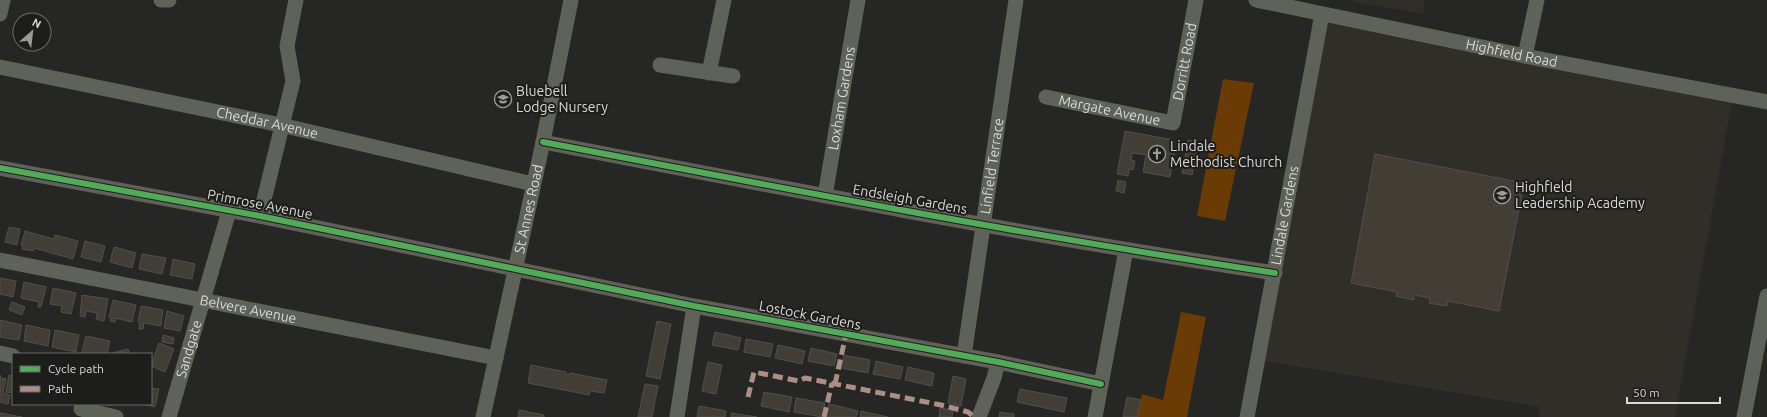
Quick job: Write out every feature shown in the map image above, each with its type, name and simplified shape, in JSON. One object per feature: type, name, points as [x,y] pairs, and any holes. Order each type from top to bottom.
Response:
[{"type":"street","points":[[0,14],[3,0]]},
{"type":"street","points":[[161,0],[169,0]]},
{"type":"street","points":[[260,216],[293,81],[287,46],[296,0]]},
{"type":"street","name":"St Annes Road","points":[[484,417],[543,142],[571,0]]},
{"type":"street","points":[[709,73],[724,0]]},
{"type":"street","name":"Loxham Gardens","points":[[826,196],[858,0]]},
{"type":"street","name":"Linfield Terrace","points":[[964,356],[1016,0]]},
{"type":"street","name":"Dorritt Road","points":[[1173,123],[1196,0]]},
{"type":"street","name":"Highfield Road","points":[[1256,0],[1525,56],[1767,102]]},
{"type":"street","points":[[1525,56],[1537,0]]},
{"type":"street","name":"Lindale Gardens","points":[[1247,417],[1322,14]]},
{"type":"street","points":[[660,65],[733,76]]},
{"type":"street","name":"Cheddar Avenue","points":[[0,67],[282,125],[533,184]]},
{"type":"street","name":"Margate Avenue","points":[[1046,97],[1173,123]]},
{"type":"street","name":"Endsleigh Gardens","points":[[543,142],[826,196],[1126,250],[1275,273]]},
{"type":"street","name":"Primrose Avenue","points":[[0,168],[260,216],[515,267]]},
{"type":"street","name":"Sandgate","points":[[169,417],[229,211]]},
{"type":"street","points":[[1095,417],[1126,250]]},
{"type":"street","name":"Belvere Avenue","points":[[0,260],[496,358]]},
{"type":"street","name":"Lostock Gardens","points":[[515,267],[694,306],[998,362],[1101,384]]},
{"type":"street","points":[[1744,417],[1763,335],[1767,296]]},
{"type":"street","points":[[677,417],[694,306]]},
{"type":"street","points":[[0,353],[12,356]]},
{"type":"street","points":[[979,417],[994,378],[998,362]]},
{"type":"street","points":[[81,410],[116,417]]},
{"type":"shaded area","points":[[1344,0],[1425,0],[1423,14]]},
{"type":"shaded area","name":"Highfield Leadership Academy","points":[[1322,14],[1733,96],[1675,417],[1539,417],[1540,407],[1258,360]]},
{"type":"shaded area","points":[[1223,79],[1254,83],[1225,221],[1197,216]]},
{"type":"shaded area","points":[[1181,312],[1206,317],[1187,417],[1137,417],[1142,394],[1163,400]]},
{"type":"building","name":"Lindale Methodist Church","points":[[1125,131],[1174,140],[1173,147],[1175,148],[1170,177],[1143,172],[1146,155],[1132,153],[1131,160],[1135,161],[1133,170],[1129,169],[1128,176],[1117,174]]},
{"type":"building","points":[[1188,140],[1198,142],[1192,175],[1182,173]]},
{"type":"building","name":"Highfield Leadership Academy","points":[[1375,154],[1524,183],[1499,311],[1448,301],[1447,306],[1429,303],[1430,298],[1414,295],[1414,300],[1396,296],[1397,292],[1351,283]]},
{"type":"building","points":[[1118,180],[1126,182],[1124,193],[1116,191]]},
{"type":"building","points":[[9,227],[20,229],[17,245],[5,242]]},
{"type":"building","points":[[25,231],[54,239],[55,235],[78,241],[73,259],[34,248],[33,251],[22,249],[23,245],[21,245]]},
{"type":"building","points":[[85,241],[105,246],[101,262],[81,257]]},
{"type":"building","points":[[114,247],[136,253],[132,268],[110,262]]},
{"type":"building","points":[[142,254],[166,258],[162,274],[139,269]]},
{"type":"building","points":[[173,259],[195,264],[192,279],[170,275]]},
{"type":"building","points":[[0,278],[16,281],[13,297],[0,294]]},
{"type":"building","points":[[24,282],[46,287],[41,307],[38,307],[39,302],[21,298]]},
{"type":"building","points":[[53,288],[76,293],[71,314],[61,312],[62,306],[50,304]]},
{"type":"building","points":[[82,295],[108,299],[104,321],[96,319],[97,313],[86,311],[85,317],[80,316]]},
{"type":"building","points":[[113,300],[136,305],[132,322],[115,318],[115,322],[110,321],[111,317],[109,317]]},
{"type":"building","points":[[12,302],[25,307],[22,315],[9,310]]},
{"type":"building","points":[[141,306],[163,310],[161,326],[144,323],[143,329],[139,329],[140,323],[138,322]]},
{"type":"building","points":[[167,311],[184,316],[180,331],[164,328]]},
{"type":"building","points":[[0,320],[22,325],[19,340],[0,337]]},
{"type":"building","points":[[657,321],[671,324],[660,379],[646,376]]},
{"type":"building","points":[[26,325],[50,330],[48,346],[24,341]]},
{"type":"building","points":[[55,330],[79,335],[76,352],[52,347]]},
{"type":"building","points":[[715,332],[741,338],[738,350],[712,345]]},
{"type":"building","points":[[163,335],[174,338],[173,344],[162,342]]},
{"type":"building","points":[[86,336],[110,341],[107,353],[82,352]]},
{"type":"building","points":[[746,339],[773,344],[770,357],[744,352]]},
{"type":"building","points":[[159,343],[174,349],[165,372],[152,366]]},
{"type":"building","points":[[778,345],[805,351],[802,364],[775,358]]},
{"type":"building","points":[[811,348],[837,354],[834,366],[808,361]]},
{"type":"building","points":[[128,349],[130,353],[112,353]]},
{"type":"building","points":[[844,355],[870,360],[868,373],[841,368]]},
{"type":"building","points":[[876,361],[903,367],[900,379],[873,374]]},
{"type":"building","points":[[708,362],[722,365],[716,394],[702,391]]},
{"type":"building","points":[[531,365],[566,372],[566,374],[570,375],[570,373],[607,380],[604,393],[590,391],[589,395],[528,383]]},
{"type":"building","points":[[908,367],[934,373],[932,386],[905,380]]},
{"type":"building","points":[[0,375],[1,378],[6,379],[3,393],[10,395],[8,404],[0,402]]},
{"type":"building","points":[[9,375],[12,376],[12,393],[6,392]]},
{"type":"building","points":[[953,376],[966,379],[961,406],[948,403]]},
{"type":"building","points":[[645,384],[658,386],[652,417],[638,417]]},
{"type":"building","points":[[152,388],[159,389],[155,407],[146,405],[152,405]]},
{"type":"building","points":[[1020,389],[1067,398],[1064,412],[1017,402]]},
{"type":"building","points":[[764,392],[792,397],[789,412],[761,406]]},
{"type":"building","points":[[1127,397],[1141,400],[1137,417],[1123,417]]},
{"type":"building","points":[[796,398],[825,403],[822,417],[794,412]]},
{"type":"building","points":[[829,404],[858,411],[856,417],[826,417]]},
{"type":"building","points":[[699,406],[726,411],[725,417],[697,417]]},
{"type":"building","points":[[940,408],[953,410],[952,417],[939,417]]},
{"type":"building","points":[[519,410],[544,415],[544,417],[518,417]]},
{"type":"building","points":[[861,411],[888,417],[860,417]]},
{"type":"building","points":[[1000,412],[1014,414],[1014,417],[999,417]]},
{"type":"building","points":[[0,413],[22,417],[0,417]]},
{"type":"building","points":[[731,413],[757,417],[731,417]]},
{"type":"marked path","points":[[835,384],[846,334]]},
{"type":"marked path","points":[[748,397],[754,372],[799,381],[805,378],[941,405],[968,412],[974,417]]},
{"type":"marked path","points":[[824,417],[832,383]]},
{"type":"cycle path","points":[[543,142],[1000,228],[1275,273]]},
{"type":"cycle path","points":[[0,168],[260,216],[694,306],[998,362],[1101,384]]},
{"type":"place","name":"Bluebell Lodge Nursery","points":[[503,99]]},
{"type":"place","name":"Lindale Methodist Church","points":[[1157,154]]},
{"type":"place","name":"Highfield Leadership Academy","points":[[1502,195]]}]
